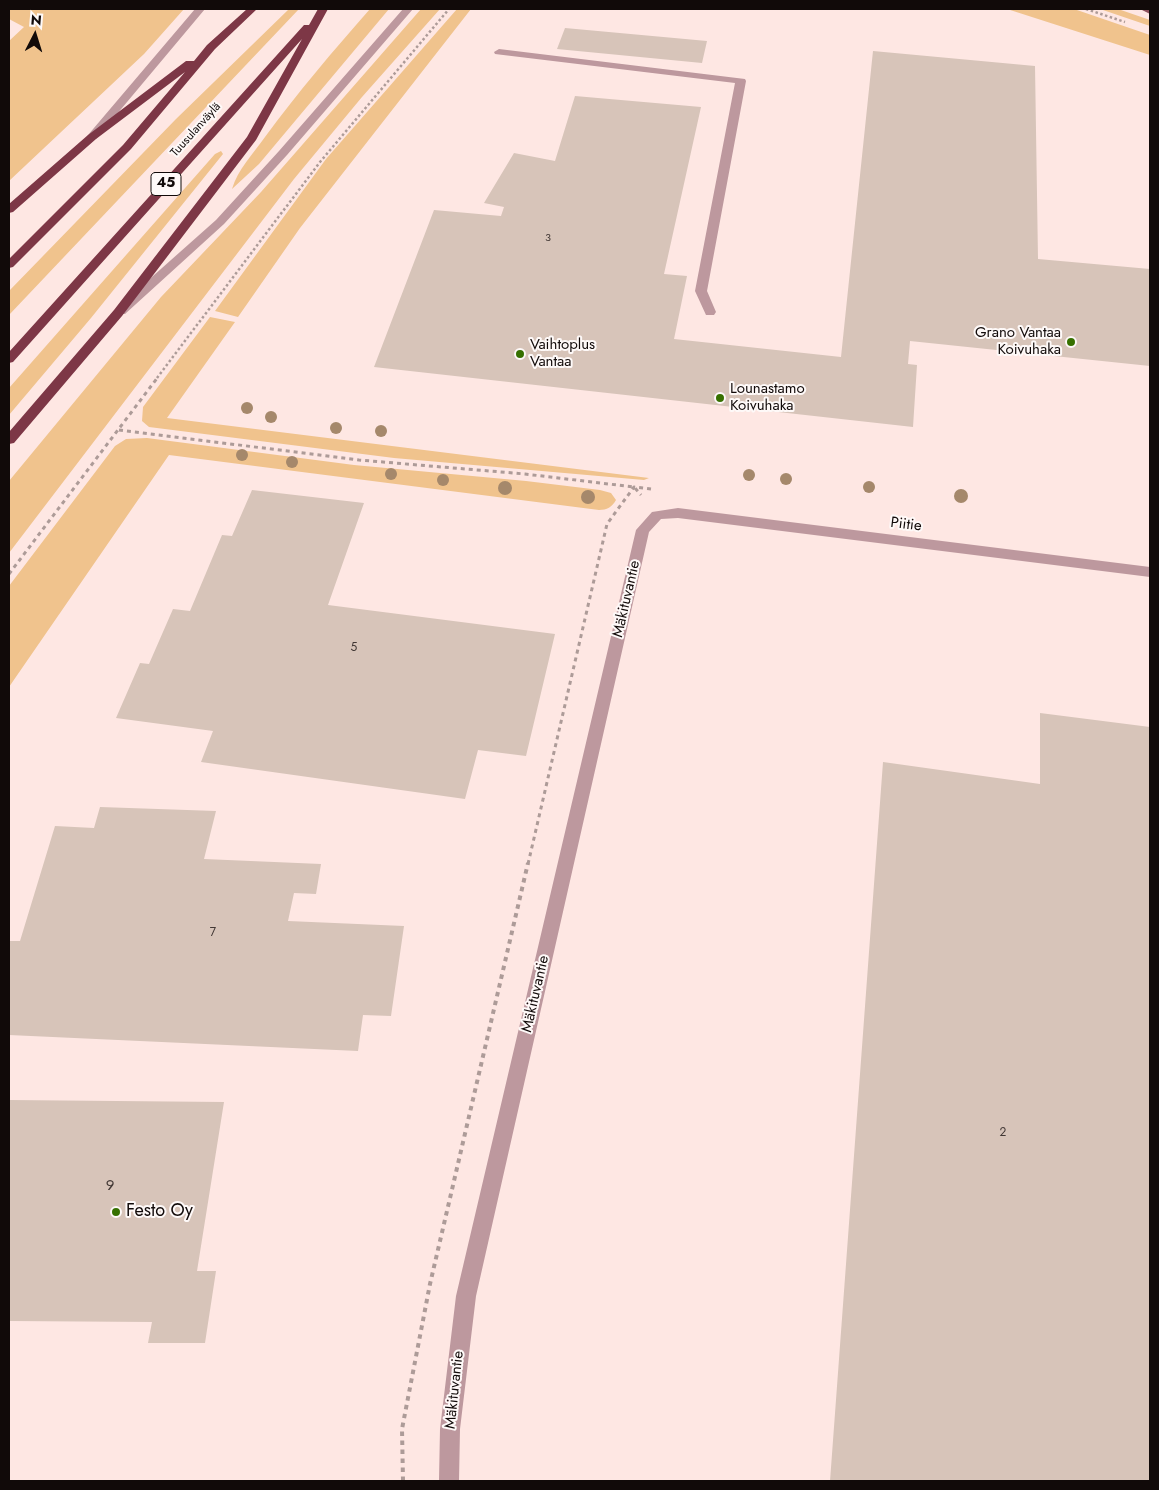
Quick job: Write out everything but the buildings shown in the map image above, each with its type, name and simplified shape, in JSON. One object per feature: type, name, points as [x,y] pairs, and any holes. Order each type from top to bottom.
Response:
[{"type":"highway","points":[[9,210],[92,138],[211,47],[252,9]]},
{"type":"highway","points":[[9,440],[118,313],[252,138],[323,9]]},
{"type":"highway","name":"Tuusulanväylä","points":[[9,359],[323,9]]},
{"type":"highway","points":[[9,264],[127,147],[211,47]]},
{"type":"main road","points":[[1145,9],[1150,11]]},
{"type":"street","points":[[92,138],[200,9]]},
{"type":"street","points":[[118,313],[220,222],[283,153],[408,9]]},
{"type":"street","points":[[499,52],[740,81],[701,291],[710,312]]},
{"type":"street","name":"Piitie","points":[[657,515],[678,512],[1150,572]]},
{"type":"street","name":"Mäkituvantie","points":[[449,1481],[450,1429],[466,1296],[644,530],[657,515]]},
{"type":"path","points":[[9,574],[320,162],[449,9]]},
{"type":"path","points":[[1086,9],[1132,24]]},
{"type":"path","points":[[119,430],[359,460],[525,474],[652,489]]},
{"type":"path","points":[[634,487],[657,515]]},
{"type":"path","points":[[403,1481],[402,1429],[430,1284],[607,524],[634,487]]},
{"type":"shaded area","points":[[9,9],[184,9],[144,54],[9,181],[9,41],[24,27],[9,19]]},
{"type":"shaded area","points":[[289,9],[299,9],[9,315],[9,291],[176,119]]},
{"type":"shaded area","points":[[370,9],[389,9],[259,164],[232,189],[242,168],[277,120]]},
{"type":"shaded area","points":[[421,9],[440,9],[362,97],[294,179],[9,553],[9,481],[161,297],[261,192]]},
{"type":"shaded area","points":[[457,9],[471,9],[300,228],[238,317],[215,311],[326,159]]},
{"type":"shaded area","points":[[1007,9],[1074,9],[1150,35],[1150,55]]},
{"type":"shaded area","points":[[1100,9],[1118,9],[1150,20],[1150,26]]},
{"type":"shaded area","points":[[221,151],[223,154],[91,318],[9,415],[9,388],[215,154]]},
{"type":"shaded area","points":[[210,317],[235,322],[167,418],[649,478],[644,480],[394,458],[149,427],[142,421],[143,407]]},
{"type":"shaded area","points":[[147,438],[354,465],[600,490],[611,493],[616,500],[609,508],[599,510],[169,455],[9,687],[9,586],[115,446],[126,439]]},
{"type":"place","name":"Grano Vantaa Koivuhaka","points":[[1071,342]]},
{"type":"place","name":"Vaihtoplus Vantaa","points":[[520,354]]},
{"type":"place","name":"Lounastamo Koivuhaka","points":[[720,398]]},
{"type":"place","name":"Festo Oy","points":[[116,1212]]}]
